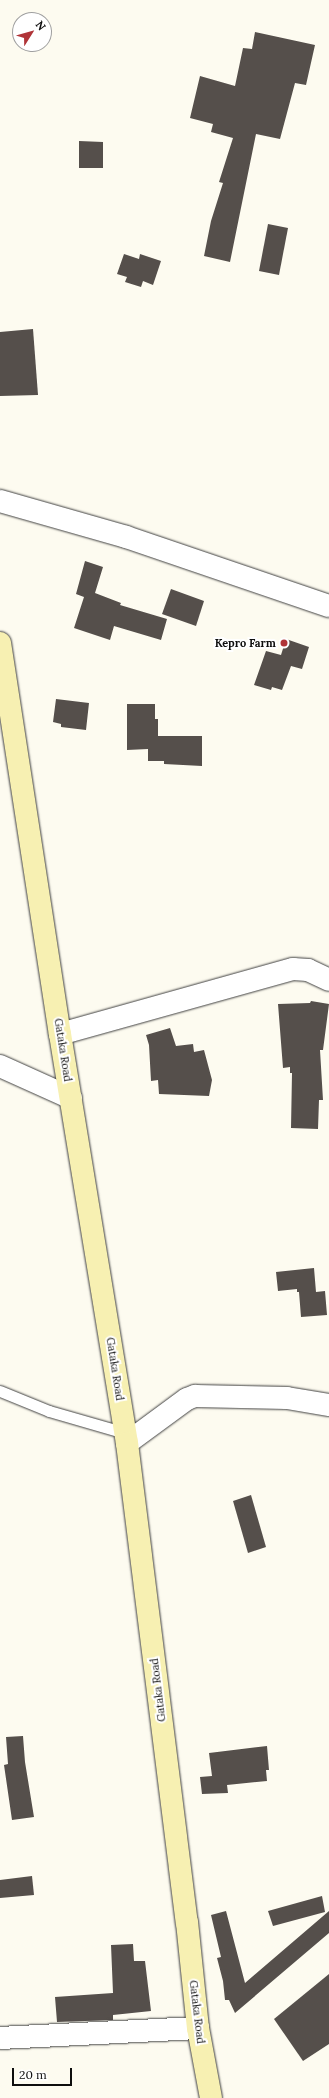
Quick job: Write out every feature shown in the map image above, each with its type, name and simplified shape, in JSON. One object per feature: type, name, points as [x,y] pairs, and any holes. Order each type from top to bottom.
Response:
[{"type":"street","points":[[0,501],[126,537],[329,606]]},
{"type":"street","name":"Gataka Road","points":[[0,643],[60,1034],[126,1438],[186,1915],[198,2028],[211,2098]]},
{"type":"street","points":[[60,1034],[293,969],[308,970],[329,980]]},
{"type":"street","points":[[0,1066],[71,1098]]},
{"type":"street","points":[[126,1438],[187,1399],[195,1396],[287,1398],[329,1405]]},
{"type":"street","points":[[0,2038],[198,2028]]},
{"type":"lane","points":[[0,1391],[49,1411],[126,1438]]},
{"type":"building","points":[[255,32],[315,45],[306,85],[295,83],[280,139],[256,134],[230,262],[204,256],[211,221],[223,183],[219,182],[233,138],[211,132],[213,124],[190,118],[200,76],[235,86],[243,48],[252,49]]},
{"type":"building","points":[[79,141],[103,142],[103,168],[79,168]]},
{"type":"building","points":[[268,224],[288,228],[279,275],[259,271]]},
{"type":"building","points":[[124,254],[139,259],[140,254],[161,261],[153,285],[143,281],[141,287],[125,282],[127,277],[117,274]]},
{"type":"building","points":[[33,329],[38,395],[0,396],[0,332]]},
{"type":"building","points":[[85,561],[103,567],[95,593],[121,603],[120,605],[167,619],[161,640],[114,626],[110,640],[74,628],[84,597],[76,594]]},
{"type":"building","points":[[171,589],[204,601],[196,626],[162,614]]},
{"type":"building","points":[[286,639],[309,647],[302,669],[291,666],[282,690],[272,687],[271,690],[254,685],[266,651],[281,655]]},
{"type":"building","points":[[56,699],[89,703],[86,730],[61,727],[61,724],[53,722]]},
{"type":"building","points":[[127,704],[155,704],[155,719],[158,719],[158,736],[202,736],[202,766],[164,764],[164,761],[148,761],[148,749],[127,750]]},
{"type":"building","points":[[311,1001],[329,1004],[323,1050],[320,1050],[323,1100],[319,1100],[318,1129],[291,1128],[292,1073],[290,1073],[290,1067],[283,1068],[278,1004],[310,1003]]},
{"type":"building","points":[[170,1028],[176,1046],[193,1044],[194,1052],[204,1050],[212,1080],[209,1096],[159,1094],[158,1080],[151,1081],[149,1045],[146,1035]]},
{"type":"building","points":[[314,1268],[316,1292],[325,1291],[327,1315],[301,1317],[299,1292],[297,1292],[297,1289],[278,1291],[276,1272]]},
{"type":"building","points":[[251,1495],[266,1547],[248,1553],[233,1501]]},
{"type":"building","points":[[23,1736],[25,1762],[34,1817],[12,1820],[4,1765],[8,1764],[6,1737]]},
{"type":"building","points":[[267,1746],[269,1770],[266,1770],[267,1781],[227,1785],[228,1793],[202,1794],[200,1777],[212,1776],[209,1753]]},
{"type":"building","points":[[32,1876],[34,1895],[0,1898],[0,1880]]},
{"type":"building","points":[[322,1896],[325,1912],[273,1926],[268,1911]]},
{"type":"building","points":[[226,1911],[245,1983],[329,1911],[329,1933],[235,2013],[229,2000],[225,2000],[223,1981],[217,1958],[221,1957],[211,1915]]},
{"type":"building","points":[[133,1944],[134,1961],[145,1961],[151,2011],[113,2015],[113,2020],[57,2022],[55,1997],[113,1993],[111,1945]]},
{"type":"building","points":[[329,1974],[329,2044],[303,2061],[274,2019]]},
{"type":"place","name":"Kepro Farm","points":[[284,643]]}]
